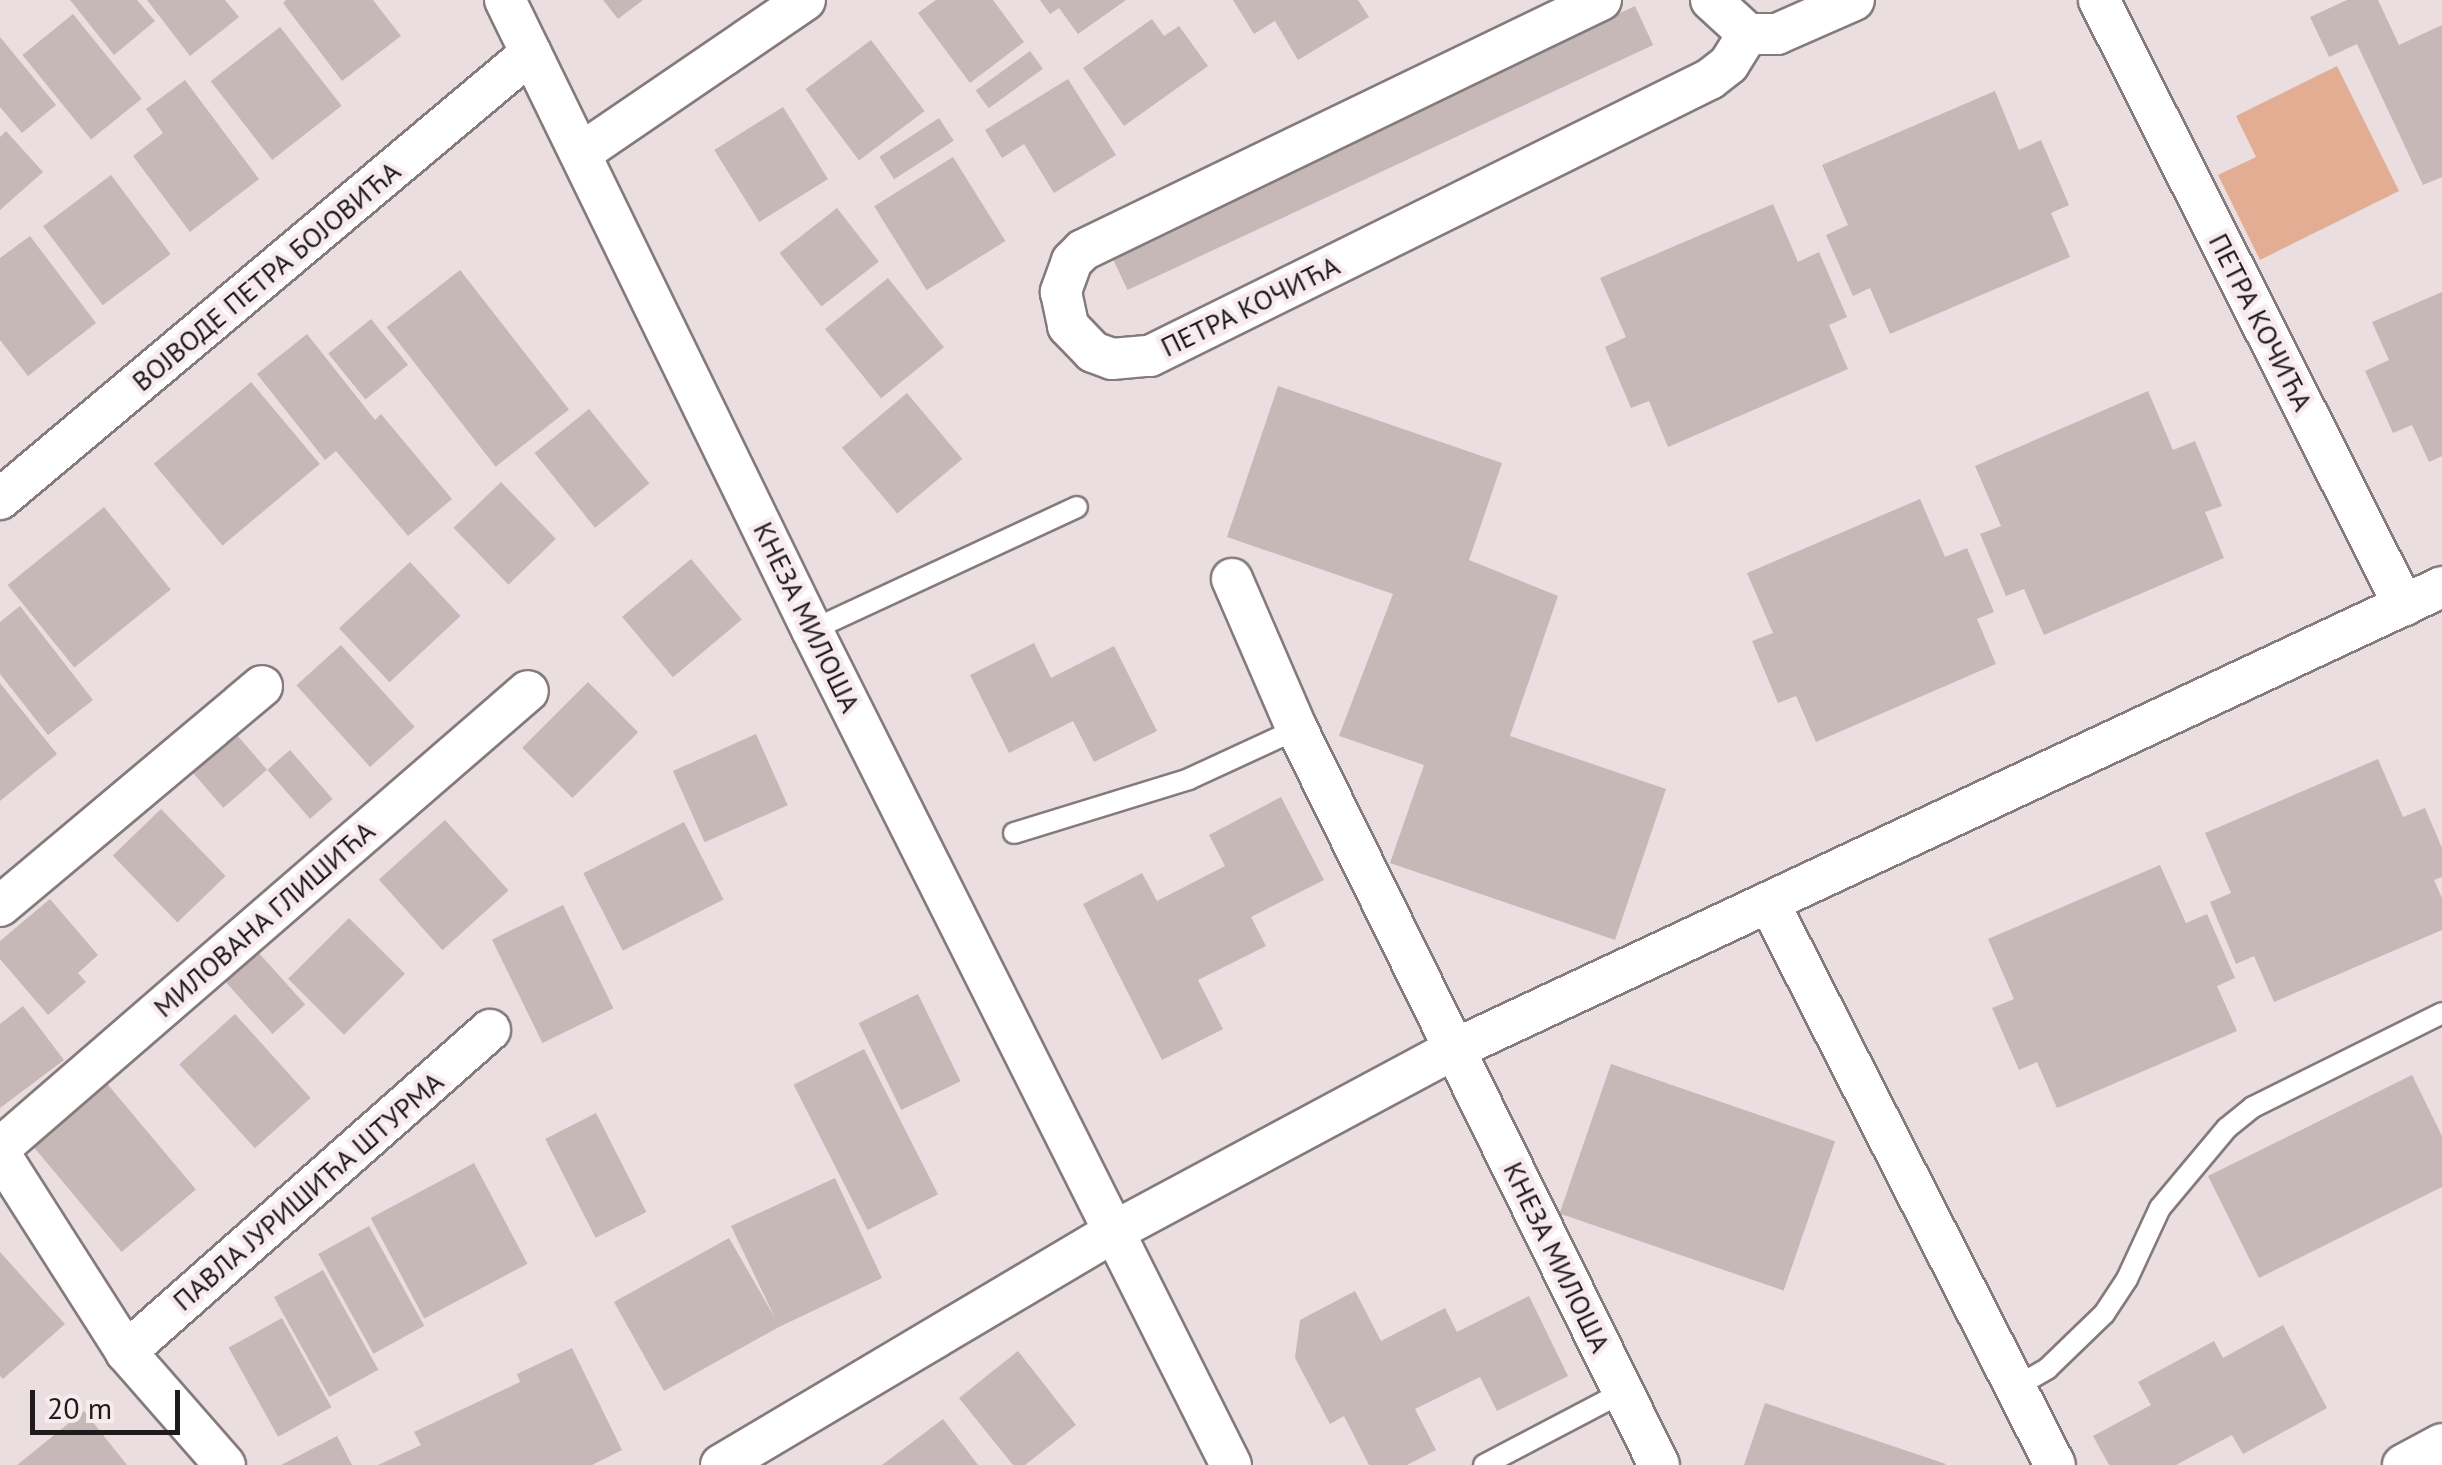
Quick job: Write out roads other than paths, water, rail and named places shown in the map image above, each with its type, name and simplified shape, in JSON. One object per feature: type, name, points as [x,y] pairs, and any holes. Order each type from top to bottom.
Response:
[{"type":"street","name":"КНЕЗА МИЛОША","points":[[505,0],[812,630],[1232,1465]]},
{"type":"street","points":[[580,152],[805,0]]},
{"type":"street","name":"ПЕТРА КОЧИЋА","points":[[1601,0],[1083,250],[1064,276],[1062,310],[1068,326],[1094,352],[1112,359],[1150,356],[1710,79],[1729,64],[1748,34]]},
{"type":"street","points":[[1711,0],[1748,34],[1777,34],[1854,0]]},
{"type":"street","name":"ПЕТРА КОЧИЋА","points":[[2100,0],[2404,606]]},
{"type":"street","name":"ВОЈВОДЕ ПЕТРА БОЈОВИЋА","points":[[0,499],[531,53]]},
{"type":"street","name":"КНЕЗА МИЛОША","points":[[1232,579],[1297,729],[1658,1465]]},
{"type":"street","points":[[721,1465],[1113,1232],[1455,1049],[1770,906],[2442,587]]},
{"type":"street","points":[[0,906],[262,686]]},
{"type":"street","name":"МИЛОВАНА ГЛИШИЋА","points":[[0,1151],[528,691]]},
{"type":"street","points":[[1770,906],[2055,1465]]},
{"type":"street","name":"ПАВЛА ЈУРИШИЋА ШТУРМА","points":[[126,1352],[490,1030]]},
{"type":"street","points":[[0,1151],[126,1352],[225,1465]]},
{"type":"street","points":[[2402,1465],[2442,1444]]},
{"type":"lane","points":[[812,630],[1078,506]]},
{"type":"lane","points":[[1014,833],[1188,779],[1297,729]]},
{"type":"lane","points":[[2014,1388],[2063,1356],[2104,1314],[2127,1278],[2160,1208],[2227,1128],[2253,1107],[2442,1013]]},
{"type":"lane","points":[[1484,1465],[1622,1392]]}]
